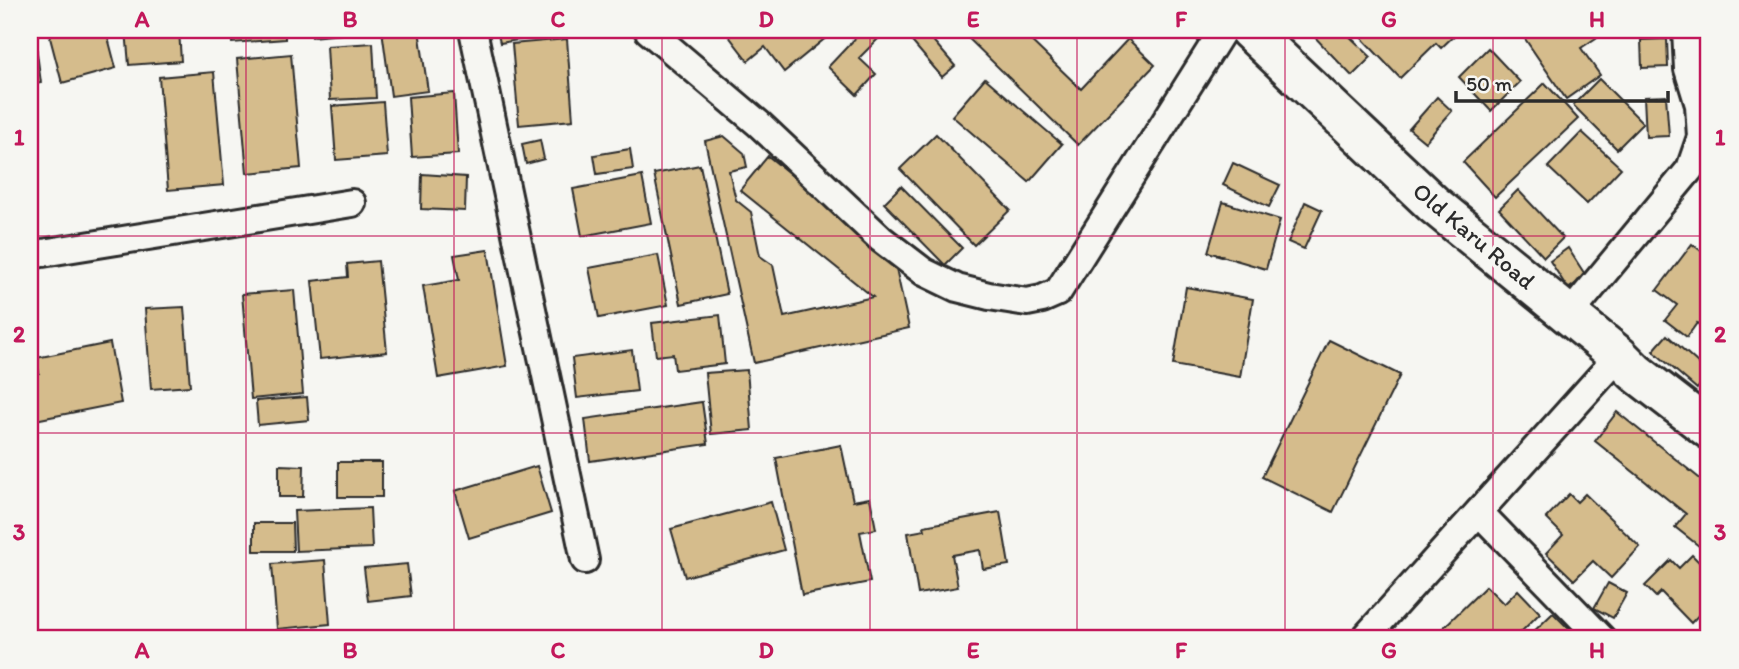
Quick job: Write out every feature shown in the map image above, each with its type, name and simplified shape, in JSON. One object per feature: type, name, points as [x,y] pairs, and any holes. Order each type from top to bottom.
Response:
[{"type":"main road","name":"Old Karu Road","points":[[1250,30],[1433,204],[1635,372],[1709,429]]},
{"type":"street","points":[[473,30],[585,560]]},
{"type":"street","points":[[648,30],[759,124],[881,239],[924,272],[957,288],[1027,302],[1058,292],[1223,30]]},
{"type":"street","points":[[1569,315],[1690,169],[1701,137],[1699,104],[1688,69],[1686,30]]},
{"type":"street","points":[[30,255],[352,202]]},
{"type":"street","points":[[1364,639],[1619,356]]},
{"type":"street","points":[[1479,512],[1602,639]]},
{"type":"building","points":[[30,30],[34,30],[41,83],[30,85]]},
{"type":"building","points":[[48,30],[106,30],[116,68],[62,83]]},
{"type":"building","points":[[126,30],[179,30],[181,61],[129,65]]},
{"type":"building","points":[[231,30],[285,30],[285,39],[232,43]]},
{"type":"building","points":[[311,30],[363,30],[363,32],[312,37]]},
{"type":"building","points":[[382,30],[419,30],[428,91],[391,96]]},
{"type":"building","points":[[497,30],[564,30],[565,32],[500,43]]},
{"type":"building","points":[[823,30],[828,36],[784,72],[765,47],[748,61],[725,31]]},
{"type":"building","points":[[863,30],[870,30],[879,38],[859,58],[876,74],[857,95],[828,67]]},
{"type":"building","points":[[902,30],[924,30],[955,66],[942,77]]},
{"type":"building","points":[[960,30],[1020,30],[1081,89],[1128,39],[1155,65],[1078,145]]},
{"type":"building","points":[[1308,30],[1343,30],[1371,57],[1352,76]]},
{"type":"building","points":[[1354,30],[1460,30],[1441,48],[1436,43],[1400,78]]},
{"type":"building","points":[[1519,30],[1608,30],[1581,48],[1600,75],[1566,99]]},
{"type":"building","points":[[567,39],[573,120],[519,125],[512,44]]},
{"type":"building","points":[[1667,39],[1668,67],[1642,68],[1641,40]]},
{"type":"building","points":[[373,43],[376,98],[330,100],[327,46]]},
{"type":"building","points":[[1488,48],[1520,82],[1491,111],[1459,77]]},
{"type":"building","points":[[291,54],[301,168],[247,173],[237,59]]},
{"type":"building","points":[[214,72],[224,185],[168,190],[159,77]]},
{"type":"building","points":[[985,78],[1062,144],[1029,182],[952,116]]},
{"type":"building","points":[[1599,79],[1643,123],[1617,149],[1573,105]]},
{"type":"building","points":[[1545,83],[1578,119],[1495,197],[1463,162]]},
{"type":"building","points":[[454,93],[458,154],[412,157],[408,97]]},
{"type":"building","points":[[1666,96],[1669,136],[1646,137],[1644,97]]},
{"type":"building","points":[[1437,97],[1452,111],[1425,142],[1409,129]]},
{"type":"building","points":[[383,102],[387,156],[336,160],[332,106]]},
{"type":"building","points":[[1582,132],[1621,168],[1587,204],[1548,167]]},
{"type":"building","points":[[936,134],[1010,210],[974,245],[900,169]]},
{"type":"building","points":[[724,136],[744,153],[747,167],[729,171],[736,200],[751,212],[760,256],[773,265],[784,317],[873,297],[740,190],[768,156],[894,259],[909,328],[754,363],[705,141]]},
{"type":"building","points":[[540,140],[544,159],[526,164],[522,144]]},
{"type":"building","points":[[630,149],[633,169],[597,174],[594,155]]},
{"type":"building","points":[[1233,163],[1280,185],[1269,207],[1223,185]]},
{"type":"building","points":[[700,165],[727,294],[681,304],[654,174]]},
{"type":"building","points":[[422,174],[466,177],[465,211],[421,209]]},
{"type":"building","points":[[642,176],[651,223],[582,236],[573,189]]},
{"type":"building","points":[[901,186],[962,248],[945,265],[884,203]]},
{"type":"building","points":[[1518,190],[1563,238],[1544,257],[1499,209]]},
{"type":"building","points":[[1223,202],[1280,220],[1266,269],[1208,252]]},
{"type":"building","points":[[1305,202],[1322,210],[1304,249],[1288,242]]},
{"type":"building","points":[[1692,244],[1709,257],[1709,333],[1697,323],[1687,337],[1665,320],[1677,305],[1657,290]]},
{"type":"building","points":[[1568,248],[1586,276],[1568,289],[1550,261]]},
{"type":"building","points":[[488,250],[507,366],[438,378],[423,286],[459,280],[454,255]]},
{"type":"building","points":[[658,255],[668,305],[599,318],[589,268]]},
{"type":"building","points":[[378,261],[387,352],[320,359],[312,281],[348,277],[347,264]]},
{"type":"building","points":[[1186,287],[1253,299],[1240,377],[1173,365]]},
{"type":"building","points":[[294,290],[303,394],[251,399],[242,294]]},
{"type":"building","points":[[184,307],[190,386],[151,389],[145,309]]},
{"type":"building","points":[[720,315],[725,364],[675,370],[673,354],[656,356],[652,323]]},
{"type":"building","points":[[1667,335],[1709,373],[1697,389],[1653,351]]},
{"type":"building","points":[[1329,340],[1400,375],[1333,512],[1262,477]]},
{"type":"building","points":[[110,343],[121,403],[30,421],[30,375],[39,373],[36,358]]},
{"type":"building","points":[[632,350],[637,391],[577,398],[572,358]]},
{"type":"building","points":[[747,370],[752,430],[711,434],[705,373]]},
{"type":"building","points":[[307,397],[309,420],[258,425],[256,401]]},
{"type":"building","points":[[702,402],[708,444],[590,461],[585,419]]},
{"type":"building","points":[[1617,412],[1709,486],[1709,554],[1675,527],[1686,514],[1595,441]]},
{"type":"building","points":[[841,445],[853,501],[870,498],[876,529],[860,532],[870,582],[802,595],[776,458]]},
{"type":"building","points":[[338,462],[382,462],[382,497],[338,497]]},
{"type":"building","points":[[279,465],[304,466],[303,497],[279,497]]},
{"type":"building","points":[[537,466],[551,513],[469,538],[455,491]]},
{"type":"building","points":[[1569,494],[1577,502],[1585,494],[1640,547],[1611,578],[1593,561],[1574,580],[1546,553],[1563,535],[1546,518]]},
{"type":"building","points":[[771,502],[784,550],[685,577],[671,529]]},
{"type":"building","points":[[370,508],[372,548],[296,551],[294,511]]},
{"type":"building","points":[[1000,512],[1009,565],[983,569],[980,550],[952,555],[958,587],[918,594],[908,533],[925,530],[924,526]]},
{"type":"building","points":[[254,523],[292,523],[293,551],[254,551]]},
{"type":"building","points":[[1692,555],[1709,572],[1709,604],[1691,623],[1661,592],[1656,597],[1645,586],[1671,560],[1679,568]]},
{"type":"building","points":[[325,560],[330,624],[277,629],[272,564]]},
{"type":"building","points":[[407,564],[411,596],[368,601],[364,568]]},
{"type":"building","points":[[1608,583],[1627,593],[1613,618],[1594,608]]},
{"type":"building","points":[[1486,586],[1504,604],[1518,590],[1540,613],[1514,639],[1450,639],[1441,630]]},
{"type":"building","points":[[1553,613],[1576,636],[1572,639],[1526,639]]}]
